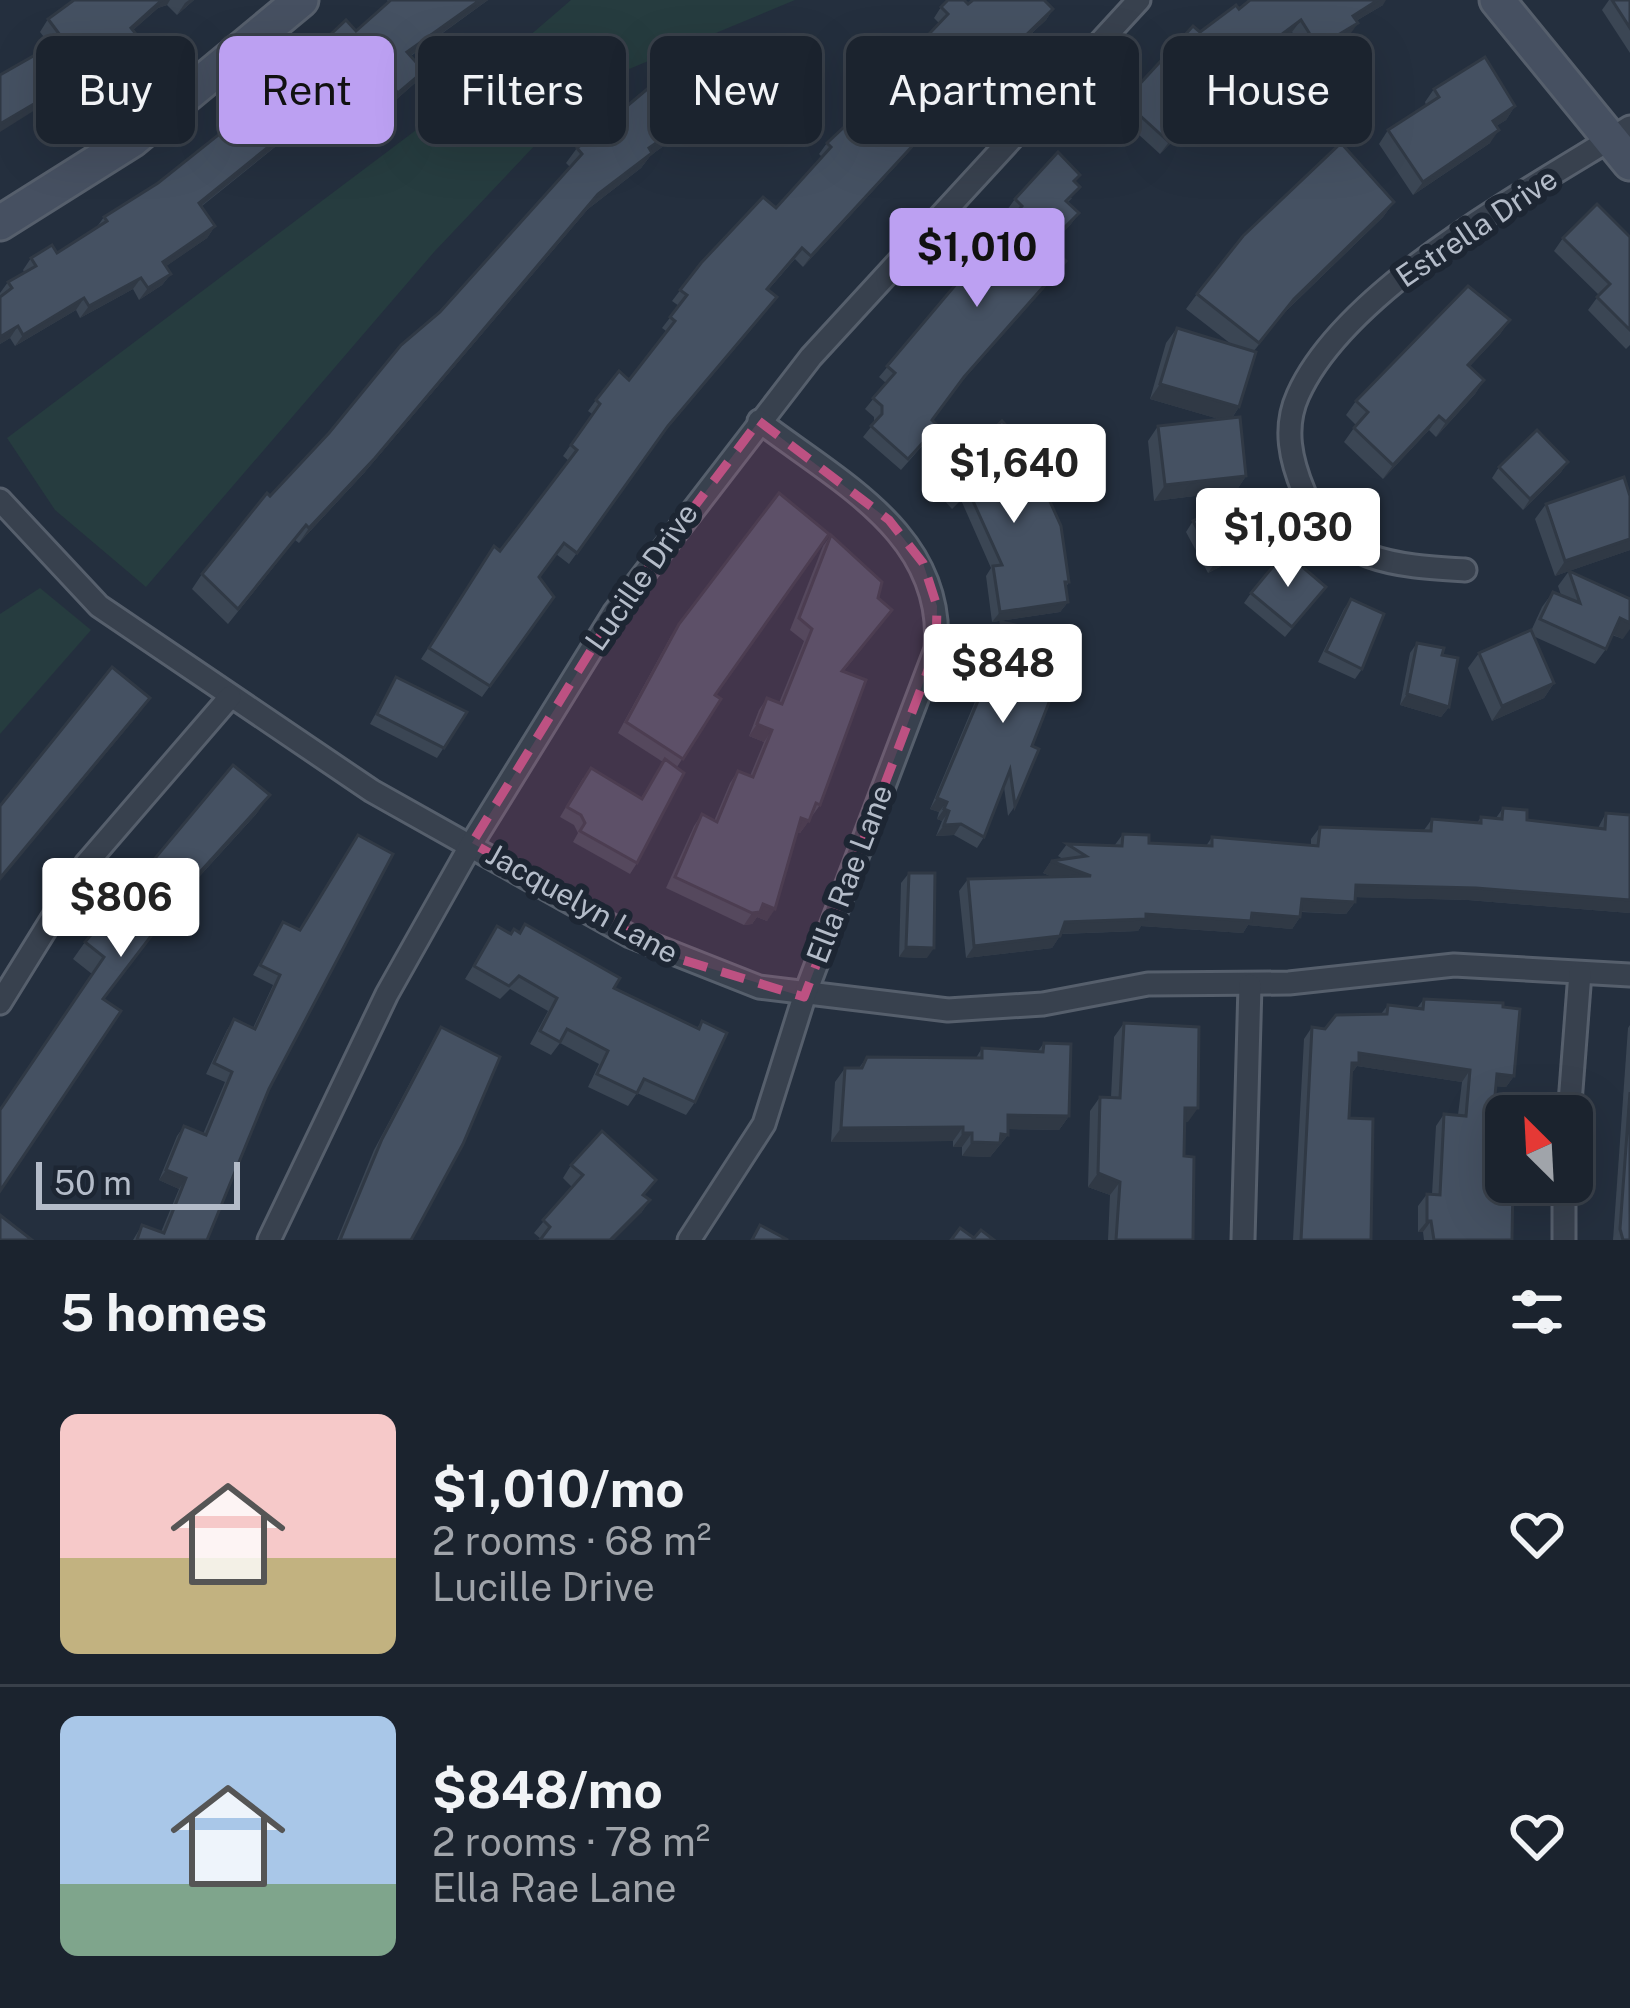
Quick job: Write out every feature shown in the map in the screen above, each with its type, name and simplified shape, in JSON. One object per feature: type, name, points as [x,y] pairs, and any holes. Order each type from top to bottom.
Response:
[{"type":"street","points":[[0,224],[132,140],[301,0]]},
{"type":"street","name":"Lucille Drive","points":[[269,1240],[333,1098],[472,843],[614,613],[759,421],[958,193],[1139,0]]},
{"type":"street","points":[[1497,0],[1623,143]]},
{"type":"street","name":"Estrella Drive","points":[[1465,570],[1392,566],[1339,545],[1306,498],[1288,448],[1296,399],[1316,363],[1400,276],[1623,143]]},
{"type":"street","name":"Ella Rae Lane","points":[[689,1240],[764,1124],[804,997],[936,650],[937,606],[923,563],[889,520],[759,421]]},
{"type":"street","name":"Jacquelyn Lane","points":[[0,500],[99,606],[230,697],[371,790],[472,843],[576,908],[714,973],[804,997],[948,1010],[1043,1004],[1148,984],[1250,985],[1454,965],[1630,975]]},
{"type":"street","points":[[0,1003],[86,865],[230,697]]},
{"type":"street","points":[[1571,1095],[1580,973]]},
{"type":"street","points":[[1243,1240],[1250,985]]},
{"type":"street","points":[[1564,1203],[1564,1240]]},
{"type":"highlighted area","points":[[759,421],[889,520],[923,563],[937,606],[936,649],[804,997],[673,957],[472,843],[614,613]]},
{"type":"green space","points":[[571,0],[795,0],[708,36],[650,36],[650,60],[626,70],[626,36],[529,36]]},
{"type":"green space","points":[[418,129],[418,144],[536,144],[434,252],[146,587],[55,510],[7,438]]},
{"type":"green space","points":[[40,588],[91,630],[0,734],[0,614]]},
{"type":"building","points":[[74,0],[162,0],[131,28],[138,36],[61,36],[48,19]]},
{"type":"building","points":[[391,0],[480,0],[429,36],[418,36],[418,44],[407,52],[418,64],[418,76],[398,93],[394,88],[394,36],[329,36],[346,20],[356,31]]},
{"type":"building","points":[[948,0],[968,4],[973,0],[1044,0],[1053,9],[1025,36],[934,36],[930,33],[948,14],[941,7]]},
{"type":"building","points":[[1250,0],[1378,0],[1353,16],[1358,23],[1336,36],[1311,36],[1301,20],[1279,36],[1184,36],[1193,26],[1200,32],[1236,5],[1239,9]]},
{"type":"building","points":[[1612,0],[1630,0],[1630,28]]},
{"type":"building","points":[[36,54],[36,103],[0,124],[0,75]]},
{"type":"building","points":[[1485,57],[1515,106],[1493,121],[1499,130],[1423,182],[1388,130],[1439,97],[1434,89]]},
{"type":"building","points":[[1163,59],[1163,137],[1139,115],[1139,85]]},
{"type":"building","points":[[650,87],[652,153],[598,194],[375,458],[309,528],[306,525],[238,609],[202,574],[267,493],[270,496],[329,433],[401,345],[440,312],[582,154],[577,148],[626,144],[626,107]]},
{"type":"building","points":[[846,125],[846,144],[914,144],[811,256],[802,248],[767,289],[777,297],[668,426],[577,553],[564,543],[539,577],[554,597],[490,686],[429,648],[494,546],[500,551],[577,450],[571,445],[600,404],[596,400],[619,371],[629,380],[675,321],[670,317],[687,295],[680,290],[701,263],[763,197],[776,208],[831,147],[827,143]]},
{"type":"building","points":[[219,134],[219,144],[272,144],[199,203],[215,226],[163,262],[171,274],[148,288],[141,278],[89,306],[84,298],[23,335],[18,326],[0,337],[0,297],[12,288],[8,282],[36,266],[31,258],[52,245],[57,253]]},
{"type":"building","points":[[1340,144],[1394,202],[1294,299],[1259,343],[1197,294],[1243,236]]},
{"type":"building","points":[[1058,152],[1080,175],[1074,181],[1080,187],[1066,201],[1079,213],[1048,244],[1066,261],[964,377],[932,420],[938,426],[908,459],[871,426],[882,414],[882,406],[873,398],[895,373],[887,366],[1022,206],[1015,199]]},
{"type":"building","points":[[1597,204],[1630,237],[1630,330],[1597,297],[1610,284],[1563,238]]},
{"type":"building","points":[[1468,286],[1510,320],[1468,365],[1484,380],[1446,422],[1439,416],[1393,465],[1354,428],[1368,412],[1356,401]]},
{"type":"building","points":[[1177,328],[1256,352],[1239,407],[1160,384]]},
{"type":"building","points":[[1240,417],[1246,476],[1165,485],[1158,426]]},
{"type":"building","points":[[1002,421],[1021,441],[998,463],[1027,494],[1043,486],[1061,526],[1068,602],[1000,612],[993,566],[1002,565],[968,490],[960,499],[942,479]]},
{"type":"building","points":[[1537,430],[1568,462],[1530,499],[1499,467]]},
{"type":"building","points":[[1624,477],[1630,496],[1630,539],[1565,561],[1546,504]]},
{"type":"building","points":[[779,493],[829,534],[715,695],[721,699],[683,759],[626,722],[679,624]]},
{"type":"building","points":[[1244,494],[1246,513],[1257,507],[1271,534],[1215,563],[1193,521]]},
{"type":"building","points":[[831,535],[882,582],[878,598],[892,610],[842,671],[866,680],[820,805],[816,803],[809,821],[801,818],[775,909],[763,904],[760,912],[752,913],[675,877],[702,814],[717,822],[738,771],[753,777],[772,730],[757,724],[767,698],[782,704],[812,629],[799,618]]},
{"type":"building","points":[[1285,552],[1326,587],[1292,627],[1251,593]]},
{"type":"building","points":[[1569,571],[1630,599],[1630,623],[1620,618],[1606,649],[1540,619],[1553,592],[1580,603]]},
{"type":"building","points":[[1351,599],[1384,614],[1362,669],[1326,651]]},
{"type":"building","points":[[1001,622],[1067,636],[1057,682],[1032,746],[1039,749],[1015,806],[1010,770],[984,837],[961,824],[944,825],[947,802],[937,798],[986,682],[995,642],[1004,643]]},
{"type":"building","points":[[1531,630],[1554,683],[1502,706],[1479,653]]},
{"type":"building","points":[[1417,643],[1444,648],[1442,655],[1458,658],[1449,707],[1407,694]]},
{"type":"building","points":[[112,667],[150,698],[0,878],[0,806]]},
{"type":"building","points":[[396,677],[467,712],[444,748],[377,714]]},
{"type":"building","points":[[665,759],[684,773],[637,863],[580,831],[585,823],[581,815],[567,807],[591,768],[642,799]]},
{"type":"building","points":[[233,765],[270,795],[200,872],[103,999],[121,1011],[0,1191],[0,1110],[104,957],[85,942]]},
{"type":"building","points":[[1503,808],[1527,810],[1527,820],[1605,829],[1606,813],[1630,815],[1630,900],[1356,885],[1355,902],[1302,899],[1300,917],[1252,913],[1251,921],[1146,914],[1146,919],[1065,922],[1060,936],[974,946],[968,879],[1091,876],[1051,861],[1086,856],[1067,844],[1122,846],[1123,834],[1149,835],[1149,843],[1212,846],[1212,837],[1318,846],[1320,827],[1431,831],[1432,819],[1481,823],[1481,817],[1502,819]]},
{"type":"building","points":[[358,835],[393,854],[269,1089],[207,1240],[137,1240],[142,1225],[164,1233],[186,1178],[166,1170],[184,1126],[206,1135],[232,1072],[214,1063],[234,1019],[255,1029],[280,975],[260,965],[283,922],[300,930]]},
{"type":"building","points":[[909,873],[935,873],[934,948],[906,947]]},
{"type":"building","points":[[525,924],[620,978],[614,988],[699,1029],[702,1021],[727,1033],[695,1102],[644,1079],[637,1093],[597,1074],[608,1051],[567,1029],[560,1042],[540,1031],[557,998],[519,976],[509,986],[474,966],[497,926],[511,934],[514,929],[520,933]]},
{"type":"building","points":[[1424,999],[1503,1003],[1503,1007],[1520,1009],[1514,1076],[1497,1074],[1495,1095],[1485,1095],[1485,1203],[1513,1203],[1512,1240],[1434,1240],[1431,1221],[1427,1221],[1427,1194],[1440,1195],[1444,1114],[1466,1116],[1470,1070],[1359,1053],[1359,1063],[1352,1063],[1349,1118],[1373,1119],[1371,1240],[1301,1240],[1312,1027],[1325,1029],[1336,1015],[1387,1014],[1388,1005],[1423,1009]]},
{"type":"building","points":[[1124,1023],[1199,1027],[1198,1108],[1185,1108],[1184,1156],[1194,1157],[1193,1240],[1116,1240],[1120,1182],[1098,1173],[1100,1097],[1120,1098]]},
{"type":"building","points":[[441,1027],[500,1057],[463,1144],[411,1240],[340,1240],[382,1139]]},
{"type":"building","points":[[1044,1043],[1071,1044],[1069,1116],[1008,1115],[1008,1135],[1001,1134],[1000,1143],[972,1142],[972,1133],[963,1133],[963,1127],[841,1128],[845,1068],[862,1068],[867,1057],[982,1058],[982,1048],[1043,1052]]},
{"type":"building","points":[[1630,1092],[1630,1240],[1623,1240],[1620,1229]]},
{"type":"building","points":[[602,1131],[656,1180],[643,1195],[650,1200],[610,1240],[540,1240],[550,1227],[543,1220],[583,1175],[571,1165]]},
{"type":"building","points":[[0,1215],[32,1240],[0,1240]]},
{"type":"building","points":[[760,1225],[788,1240],[752,1240]]},
{"type":"building","points":[[960,1228],[974,1238],[981,1230],[994,1240],[951,1240]]}]
